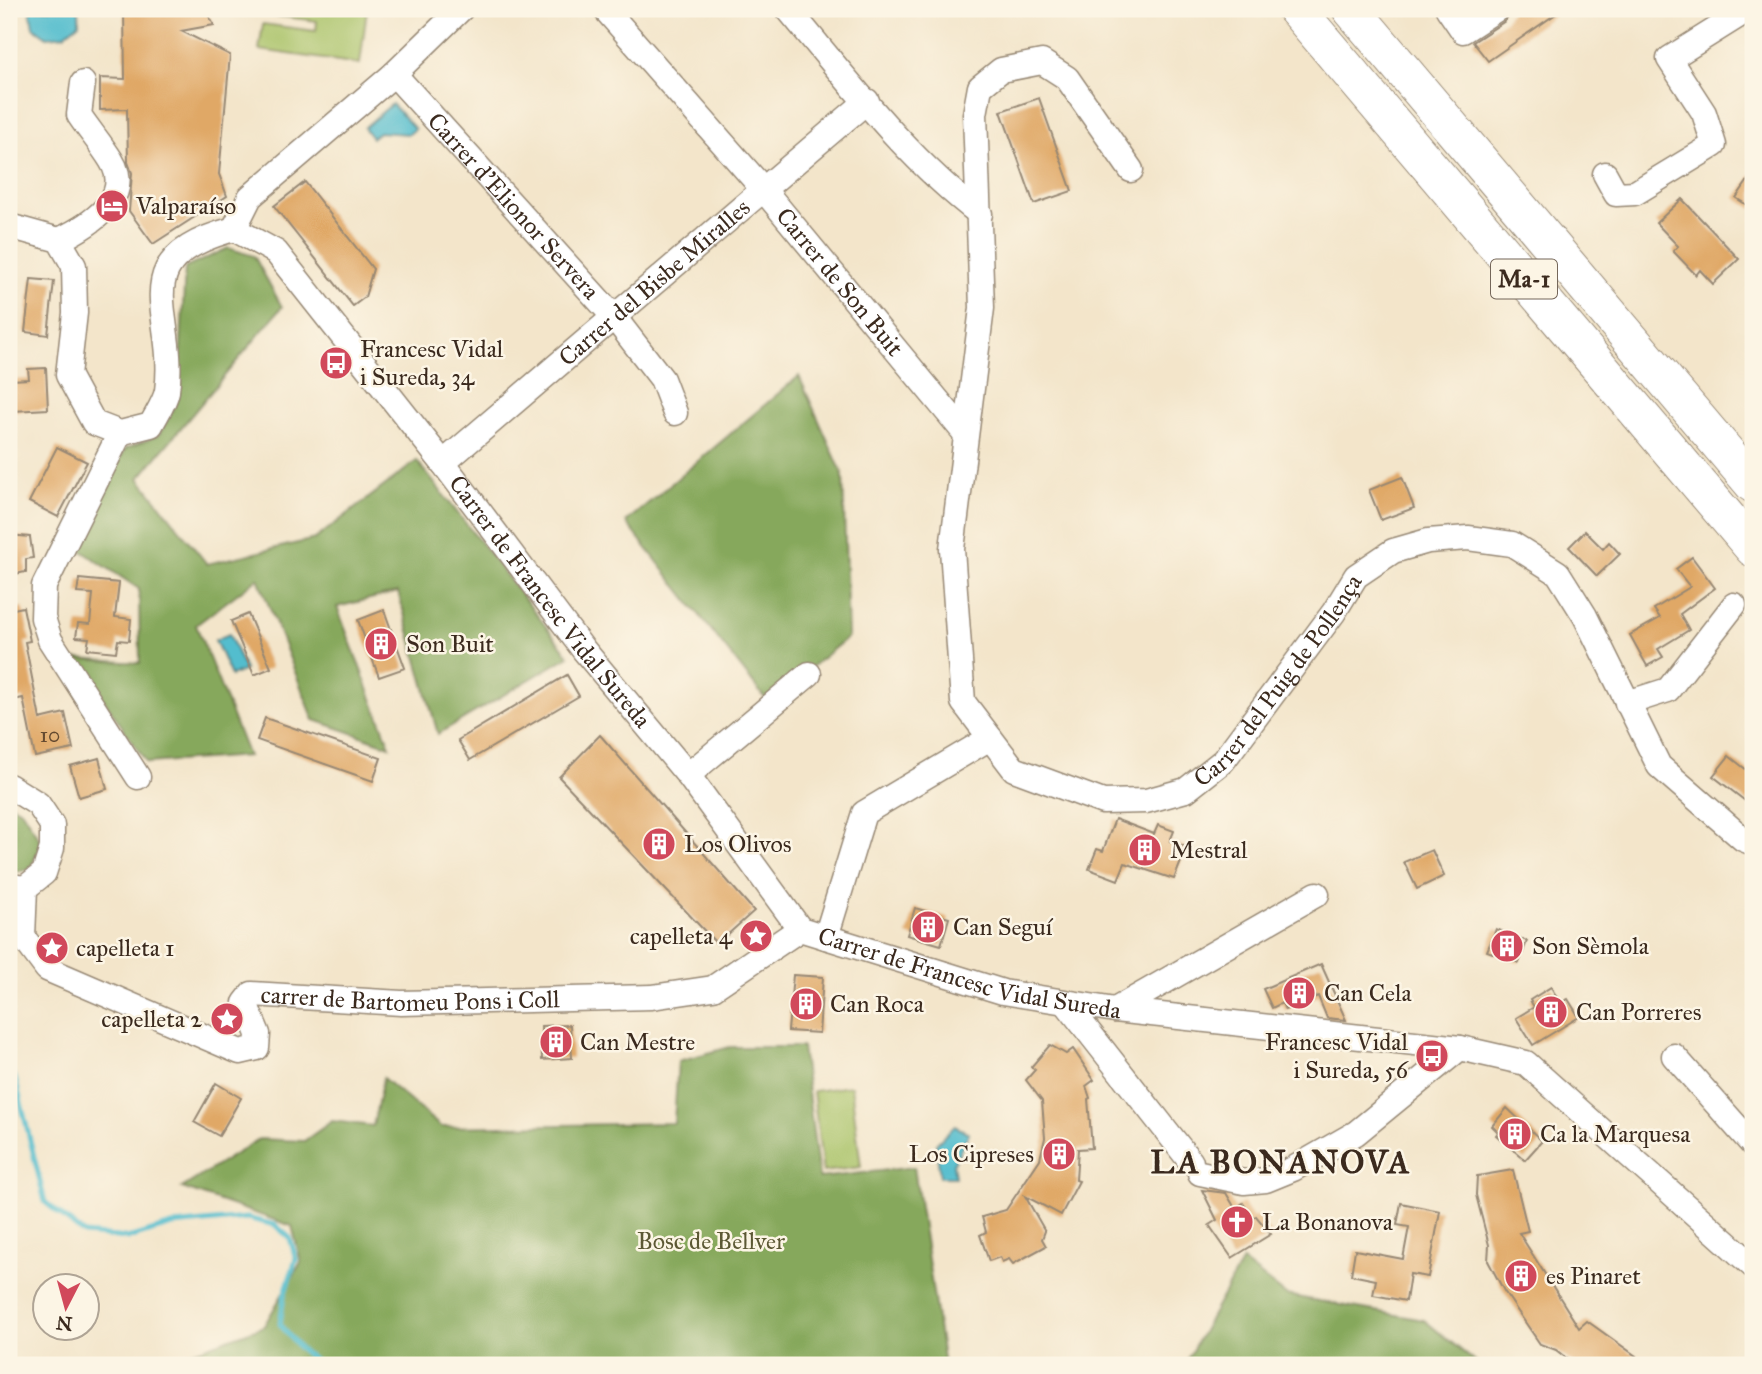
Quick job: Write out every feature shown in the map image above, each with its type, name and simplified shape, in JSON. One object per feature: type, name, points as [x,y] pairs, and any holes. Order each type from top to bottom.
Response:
[{"type":"highway","points":[[1272,9],[1468,235],[1550,308]]},
{"type":"highway","name":"Ma-1","points":[[1296,9],[1753,548]]},
{"type":"highway","name":"Ma-1","points":[[1350,9],[1753,484]]},
{"type":"street","points":[[59,240],[74,266],[75,313],[68,375],[94,423],[120,433],[151,425],[167,394],[160,289],[177,254],[202,237],[234,229],[250,197],[394,74],[461,9]]},
{"type":"street","name":"Carrer de Son Buit","points":[[605,9],[763,189],[964,432]]},
{"type":"street","points":[[788,9],[867,101],[954,194],[980,214]]},
{"type":"street","points":[[1448,9],[1463,31],[1497,9]]},
{"type":"street","points":[[1605,174],[1616,194],[1635,193],[1714,145],[1704,113],[1668,59],[1746,9]]},
{"type":"street","name":"Carrer del Puig de Pollença","points":[[1132,170],[1067,78],[1042,62],[1001,70],[980,87],[975,114],[982,307],[964,432],[952,550],[963,702],[1014,769],[1103,802],[1146,801],[1186,790],[1223,761],[1334,612],[1356,576],[1393,551],[1428,541],[1454,539],[1512,544],[1558,573],[1584,616],[1659,766],[1743,839],[1753,843]]},
{"type":"street","name":"Carrer d'Elionor Servera","points":[[394,74],[614,317],[662,379],[675,413]]},
{"type":"street","points":[[9,226],[59,240],[84,227],[112,203],[116,180],[113,162],[79,115],[83,83]]},
{"type":"street","name":"Carrer del Bisbe Miralles","points":[[443,463],[867,101]]},
{"type":"street","name":"Carrer de Francesc Vidal Sureda","points":[[234,229],[276,252],[443,463],[583,649],[688,775],[800,929],[1003,992],[1115,1010],[1460,1048],[1526,1063],[1753,1266]]},
{"type":"street","points":[[120,433],[44,586],[43,618],[50,640],[138,777]]},
{"type":"street","points":[[1627,703],[1668,690],[1734,606]]},
{"type":"street","points":[[688,775],[809,674]]},
{"type":"street","points":[[827,937],[863,813],[990,738]]},
{"type":"street","points":[[9,786],[38,804],[52,825],[52,848],[44,873],[17,887]]},
{"type":"street","name":"carrer de Bartomeu Pons i Coll","points":[[17,887],[16,932],[47,969],[240,1052],[257,1048],[258,1034],[245,1003],[252,993],[401,1003],[652,997],[713,988],[800,929]]},
{"type":"street","points":[[1115,1010],[1317,894]]},
{"type":"street","points":[[1066,1003],[1195,1167],[1244,1182],[1266,1180],[1293,1169],[1356,1133],[1460,1048]]},
{"type":"street","points":[[1674,1056],[1753,1145]]},
{"type":"green space","points":[[263,9],[367,9],[360,64],[259,50],[263,24],[316,31],[317,21],[263,14]]},
{"type":"green space","points":[[228,248],[254,256],[282,307],[139,478],[207,564],[315,539],[417,461],[569,656],[438,734],[398,592],[337,607],[390,746],[314,720],[258,578],[196,625],[248,756],[147,763],[76,659],[140,663],[139,589],[76,547],[125,449],[159,435],[178,400],[185,268]]},
{"type":"green space","points":[[799,376],[843,475],[848,637],[768,702],[626,522]]},
{"type":"green space","points":[[9,803],[22,811],[42,843],[30,869],[9,873]]},
{"type":"green space","name":"Bosc de Bellver","points":[[730,1047],[802,1047],[819,1178],[914,1167],[944,1365],[155,1365],[264,1326],[301,1262],[292,1226],[182,1188],[259,1139],[304,1141],[332,1121],[373,1126],[383,1078],[441,1127],[674,1123],[678,1061]]},
{"type":"green space","points":[[851,1086],[861,1167],[823,1172],[813,1091]]},
{"type":"green space","points":[[1242,1261],[1286,1295],[1424,1320],[1479,1365],[1184,1365]]},
{"type":"water","points":[[30,9],[79,9],[79,23],[64,35],[47,37],[33,27]]},
{"type":"water","points":[[392,104],[415,129],[409,134],[379,132],[372,138],[364,128]]},
{"type":"water","points":[[229,634],[245,670],[231,676],[215,640]]},
{"type":"water","points":[[954,1126],[969,1133],[953,1164],[955,1177],[940,1177],[936,1144]]},
{"type":"building","points":[[124,9],[205,9],[214,25],[181,31],[230,55],[219,174],[227,196],[153,244],[129,211],[132,173],[128,162],[127,109],[100,110],[100,78],[125,79]]},
{"type":"building","points":[[1512,9],[1563,9],[1488,61],[1473,42],[1505,21]]},
{"type":"building","points":[[1039,98],[1072,191],[1034,204],[1001,111]]},
{"type":"building","points":[[1753,173],[1753,209],[1736,198]]},
{"type":"building","points":[[305,182],[373,269],[365,297],[353,306],[274,206]]},
{"type":"building","points":[[1682,199],[1739,259],[1713,284],[1700,270],[1696,275],[1673,251],[1678,246],[1656,223]]},
{"type":"building","points":[[31,279],[54,281],[48,335],[25,332]]},
{"type":"building","points":[[46,368],[48,409],[13,411],[11,380],[29,379],[28,369]]},
{"type":"building","points":[[57,447],[87,462],[58,517],[29,502]]},
{"type":"building","points":[[1402,477],[1414,508],[1381,520],[1369,490]]},
{"type":"building","points":[[1585,531],[1603,549],[1609,542],[1620,554],[1597,576],[1569,547]]},
{"type":"building","points":[[9,535],[30,537],[33,558],[26,559],[26,572],[9,575]]},
{"type":"building","points":[[1692,557],[1715,588],[1680,614],[1689,630],[1658,649],[1663,657],[1647,666],[1630,635],[1660,618],[1654,609],[1690,587],[1676,569]]},
{"type":"building","points":[[79,579],[119,583],[115,617],[131,619],[129,641],[118,640],[116,652],[87,649],[89,638],[76,637],[78,623],[90,624],[93,594],[77,593]]},
{"type":"building","points":[[23,607],[30,641],[25,642],[40,719],[65,713],[73,749],[35,757],[23,698],[9,701],[9,610]]},
{"type":"building","name":"Son Buit","points":[[384,610],[405,668],[379,677],[358,620]]},
{"type":"building","points":[[248,614],[271,668],[254,675],[231,621]]},
{"type":"building","points":[[567,675],[579,696],[470,760],[458,740]]},
{"type":"building","points":[[265,718],[381,758],[373,781],[257,740]]},
{"type":"building","name":"Los Olivos","points":[[600,735],[754,911],[717,944],[559,777]]},
{"type":"building","points":[[1729,756],[1753,775],[1753,807],[1713,776]]},
{"type":"building","points":[[99,758],[107,789],[79,797],[70,766]]},
{"type":"building","name":"Mestral","points":[[1115,819],[1154,834],[1158,825],[1174,831],[1170,841],[1187,847],[1174,879],[1125,863],[1118,880],[1089,869],[1097,849],[1103,851]]},
{"type":"building","points":[[1432,850],[1444,876],[1417,889],[1404,862]]},
{"type":"building","name":"Can Seguí","points":[[915,908],[949,918],[941,945],[907,935]]},
{"type":"building","name":"Son Sèmola","points":[[1496,929],[1527,941],[1519,963],[1487,951]]},
{"type":"building","name":"Can Cela","points":[[1321,964],[1346,1020],[1327,1018],[1318,996],[1285,1010],[1282,1003],[1272,1008],[1263,989]]},
{"type":"building","name":"Can Roca","points":[[793,975],[823,977],[819,1033],[788,1031]]},
{"type":"building","name":"Can Porreres","points":[[1551,987],[1560,1003],[1568,999],[1579,1017],[1533,1045],[1516,1018],[1534,1007],[1530,1000]]},
{"type":"building","name":"Can Mestre","points":[[570,1025],[572,1058],[542,1060],[541,1026]]},
{"type":"building","name":"Los Cipreses","points":[[1050,1045],[1066,1054],[1073,1049],[1094,1080],[1086,1086],[1090,1098],[1092,1148],[1078,1149],[1076,1180],[1079,1181],[1061,1215],[1025,1196],[1045,1231],[1042,1239],[1046,1246],[1013,1264],[1009,1259],[1002,1262],[1000,1257],[989,1261],[980,1235],[986,1232],[982,1217],[1006,1210],[1040,1159],[1045,1138],[1042,1101],[1026,1080],[1035,1070],[1031,1067]]},
{"type":"building","points":[[216,1083],[241,1098],[219,1136],[194,1122]]},
{"type":"building","name":"Ca la Marquesa","points":[[1507,1108],[1542,1141],[1525,1160],[1496,1135],[1498,1132],[1492,1126]]},
{"type":"building","name":"es Pinaret","points":[[1513,1170],[1528,1231],[1519,1233],[1579,1328],[1587,1321],[1636,1356],[1629,1365],[1575,1365],[1556,1350],[1540,1344],[1504,1291],[1488,1261],[1489,1245],[1476,1195],[1477,1176]]},
{"type":"building","name":"La Bonanova","points":[[1202,1190],[1226,1193],[1235,1208],[1243,1203],[1253,1218],[1256,1216],[1271,1234],[1232,1258],[1209,1225],[1217,1220]]},
{"type":"building","name":"La Bonanova","points":[[1401,1203],[1440,1211],[1428,1277],[1410,1274],[1406,1301],[1373,1295],[1376,1280],[1351,1275],[1355,1250],[1403,1259],[1409,1227],[1397,1225]]},
{"type":"waterway","points":[[9,1069],[15,1078],[45,1202],[84,1234],[128,1238],[172,1225],[247,1218],[275,1225],[290,1238],[296,1259],[284,1296],[280,1324],[299,1348],[320,1365]]},
{"type":"place","name":"Valparaíso","points":[[112,206]]},
{"type":"place","name":"Francesc Vidal i Sureda, 34","points":[[336,363]]},
{"type":"place","name":"Son Buit","points":[[381,644]]},
{"type":"place","name":"Los Olivos","points":[[659,844]]},
{"type":"place","name":"Mestral","points":[[1145,850]]},
{"type":"place","name":"Can Seguí","points":[[928,927]]},
{"type":"place","name":"capelleta 4","points":[[756,936]]},
{"type":"place","name":"Son Sèmola","points":[[1507,946]]},
{"type":"place","name":"capelleta 1","points":[[52,948]]},
{"type":"place","name":"Can Cela","points":[[1299,993]]},
{"type":"place","name":"Can Roca","points":[[806,1004]]},
{"type":"place","name":"Can Porreres","points":[[1551,1012]]},
{"type":"place","name":"capelleta 2","points":[[227,1019]]},
{"type":"place","name":"Can Mestre","points":[[556,1042]]},
{"type":"place","name":"Francesc Vidal i Sureda, 56","points":[[1432,1056]]},
{"type":"place","name":"Ca la Marquesa","points":[[1515,1134]]},
{"type":"place","name":"Los Cipreses","points":[[1059,1154]]},
{"type":"place","name":"La Bonanova","points":[[1237,1222]]},
{"type":"place","name":"es Pinaret","points":[[1521,1276]]},
{"type":"district","name":"LA BONANOVA","points":[[1281,1162]]}]
